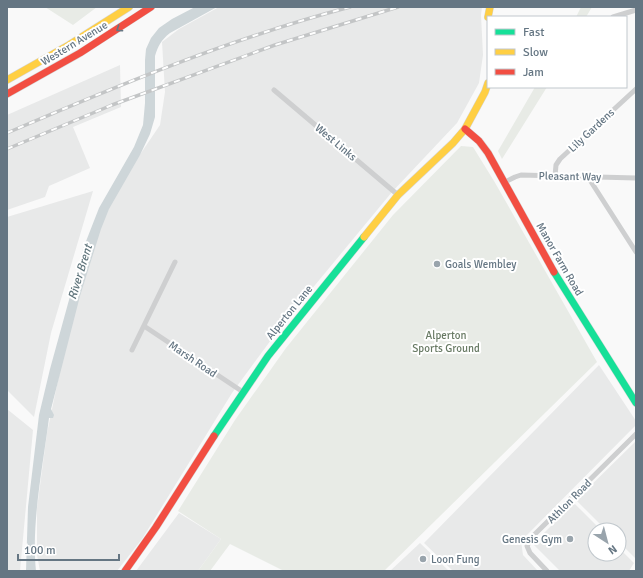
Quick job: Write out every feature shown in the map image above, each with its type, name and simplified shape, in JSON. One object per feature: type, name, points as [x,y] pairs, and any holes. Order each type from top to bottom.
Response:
[{"type":"main road","name":"Western Avenue","points":[[7,80],[48,58],[129,7]]},
{"type":"main road","name":"Western Avenue","points":[[7,94],[105,38],[151,7]]},
{"type":"main road","name":"Alperton Lane","points":[[125,571],[156,528],[243,392],[286,333],[398,195],[451,146],[465,129],[487,86]]},
{"type":"main road","name":"Manor Farm Road","points":[[465,129],[479,141],[488,153],[554,272],[636,403]]},
{"type":"street","points":[[616,16],[636,10]]},
{"type":"street","name":"Lily Gardens","points":[[555,176],[556,165],[560,159],[636,89]]},
{"type":"street","name":"West Links","points":[[274,90],[398,195]]},
{"type":"street","name":"Pleasant Way","points":[[505,182],[515,176],[521,175],[636,178]]},
{"type":"street","points":[[588,177],[636,252]]},
{"type":"street","points":[[132,350],[175,262]]},
{"type":"street","name":"Marsh Road","points":[[144,326],[243,392]]},
{"type":"street","name":"Athlon Road","points":[[547,571],[530,553],[527,546],[532,537],[636,434]]},
{"type":"shaded area","points":[[219,7],[482,7],[483,55],[479,83],[457,123],[392,192],[282,325],[232,393],[142,539],[117,571],[40,571],[37,555],[37,508],[47,433],[65,347],[93,245],[118,187],[160,125],[165,92],[162,42],[179,29]]},
{"type":"shaded area","points":[[120,65],[121,107],[73,127],[90,168],[49,186],[45,197],[7,210],[7,115]]},
{"type":"shaded area","points":[[93,191],[51,333],[34,417],[7,390],[7,217]]},
{"type":"shaded area","points":[[599,365],[636,421],[636,425],[521,541],[523,555],[538,571],[453,571],[424,543]]},
{"type":"shaded area","points":[[7,409],[33,430],[20,571],[7,571]]},
{"type":"shaded area","points":[[636,441],[636,559],[627,550],[627,522],[598,522],[576,500]]},
{"type":"shaded area","points":[[574,503],[593,522],[587,522],[587,562],[627,562],[627,556],[634,563],[629,571],[560,571],[534,545],[535,542]]},
{"type":"shaded area","points":[[179,513],[221,539],[198,571],[136,571]]},
{"type":"shaded area","name":"Loon Fung","points":[[420,543],[449,571],[390,571]]},
{"type":"green space","points":[[45,7],[97,7],[73,25]]},
{"type":"green space","points":[[581,7],[592,7],[587,16],[576,16]]},
{"type":"green space","points":[[534,88],[546,88],[502,159],[498,151]]},
{"type":"green space","name":"Alperton Sports Ground","points":[[461,146],[473,147],[494,181],[597,362],[384,571],[284,571],[230,544],[210,571],[198,571],[221,539],[178,511],[235,420],[286,348],[393,215]]},
{"type":"water","name":"River Brent","points":[[195,7],[217,7],[170,33],[164,38],[159,46],[155,56],[155,117],[150,134],[140,155],[109,209],[101,229],[80,296],[51,409],[54,415],[53,418],[49,418],[36,514],[36,571],[26,571],[28,507],[39,415],[83,249],[99,208],[134,147],[143,125],[146,49],[151,38],[159,28],[172,19]]},
{"type":"railway","points":[[7,133],[91,97],[219,48],[306,19],[350,7]]},
{"type":"railway","points":[[7,149],[112,105],[275,45],[398,7]]},
{"type":"traffic: fast","points":[[214,436],[268,356],[364,237]]},
{"type":"traffic: fast","points":[[554,272],[636,403]]},
{"type":"traffic: slow","points":[[7,80],[69,45],[129,7]]},
{"type":"traffic: slow","points":[[488,16],[490,7]]},
{"type":"traffic: slow","points":[[364,237],[398,195],[453,143],[465,129],[487,86]]},
{"type":"traffic: jam","points":[[7,94],[80,53],[151,7]]},
{"type":"traffic: jam","points":[[465,129],[479,141],[488,153],[554,272]]},
{"type":"traffic: jam","points":[[125,571],[156,527],[214,436]]},
{"type":"place","name":"Goals Wembley","points":[[437,264]]},
{"type":"place","name":"Genesis Gym","points":[[570,539]]},
{"type":"place","name":"Loon Fung","points":[[423,559]]}]
